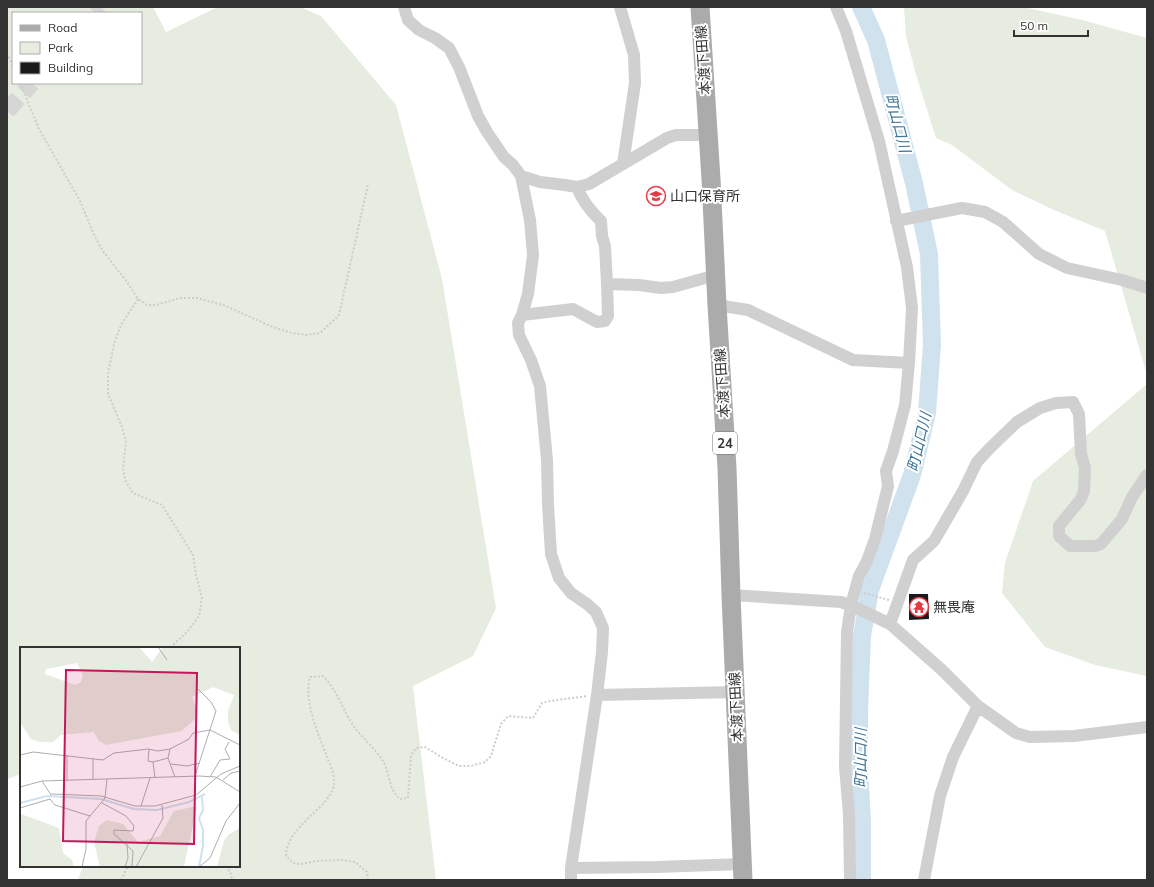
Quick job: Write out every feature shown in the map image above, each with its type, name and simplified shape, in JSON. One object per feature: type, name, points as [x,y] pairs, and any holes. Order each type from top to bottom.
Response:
[{"type":"main road","name":"本渡下田線","points":[[700,7],[727,468],[743,872]]},
{"type":"street","points":[[404,7],[408,20],[419,30],[435,38],[449,48],[460,67],[478,116],[504,157],[521,176],[530,220],[533,255],[528,294],[518,323],[519,335],[531,360],[540,386],[547,460],[548,504],[552,554],[559,578],[571,593],[596,612],[603,628],[597,695],[571,874],[743,872]]},
{"type":"street","points":[[620,7],[634,55],[634,83],[623,164]]},
{"type":"street","points":[[836,7],[846,31],[872,112],[885,162],[899,220],[912,308],[905,405],[893,451],[886,470],[888,486],[875,539],[867,562],[859,576],[846,632],[845,767],[849,814],[850,880]]},
{"type":"street","points":[[521,176],[540,182],[576,187],[589,184],[667,138],[676,135],[708,134]]},
{"type":"street","points":[[522,315],[573,309],[597,322],[605,321],[608,316],[605,246],[602,236],[601,221],[582,199],[576,187]]},
{"type":"street","points":[[899,220],[962,208],[985,212],[1003,222],[1039,254],[1066,268],[1122,280],[1147,288]]},
{"type":"street","points":[[607,284],[638,285],[662,288],[716,275]]},
{"type":"street","points":[[717,305],[748,310],[853,360],[909,363]]},
{"type":"street","points":[[890,624],[913,560],[934,541],[963,491],[977,462],[1017,422],[1040,408],[1056,403],[1074,402],[1079,414],[1081,454],[1085,468],[1084,492],[1081,499],[1059,526],[1059,536],[1070,546],[1095,546],[1101,544],[1122,519],[1132,497],[1147,475]]},
{"type":"street","points":[[731,595],[841,602],[853,606],[890,624],[942,670],[978,706],[1016,734],[1030,737],[1074,736],[1147,727]]},
{"type":"street","points":[[597,695],[736,692]]},
{"type":"street","points":[[924,880],[940,796],[954,758],[978,706]]},
{"type":"path","points":[[7,52],[12,64]]},
{"type":"path","points":[[20,84],[39,129],[80,201],[95,237],[138,299],[147,306],[180,298],[197,298],[223,305],[273,328],[306,335],[320,333],[339,315],[368,184]]},
{"type":"path","points":[[138,299],[121,325],[114,344],[108,374],[108,394],[122,427],[126,442],[122,469],[126,482],[133,493],[162,505],[184,538],[193,555],[202,598],[199,616],[188,631],[174,644],[173,647]]},
{"type":"path","points":[[859,591],[888,600]]},
{"type":"path","points":[[368,880],[367,872],[355,862],[341,860],[302,864],[293,863],[286,856],[286,850],[296,832],[329,796],[334,784],[332,769],[316,727],[309,701],[308,684],[310,677],[323,676],[330,683],[343,708],[356,728],[385,764],[395,795],[400,799],[408,798],[411,755],[416,748],[425,747],[459,766],[470,766],[485,762],[491,756],[501,724],[508,716],[533,718],[542,703],[597,695]]},
{"type":"path","points":[[121,880],[128,867]]},
{"type":"path","points":[[227,867],[232,876],[231,880]]},
{"type":"green space","points":[[7,7],[153,7],[166,32],[218,7],[300,7],[321,16],[396,105],[442,279],[496,608],[473,656],[413,686],[436,880],[78,880],[83,867],[240,867],[240,647],[20,647],[20,774],[7,779]]},
{"type":"green space","points":[[904,7],[1023,7],[1082,20],[1147,38],[1147,375],[1105,231],[1054,210],[1012,190],[952,145],[936,138],[917,78],[906,36]]},
{"type":"green space","points":[[1147,384],[1147,676],[1095,665],[1045,647],[1002,593],[1005,563],[1033,481]]},
{"type":"building","name":"無畏庵","points":[[909,594],[928,594],[929,619],[909,620]]},
{"type":"waterway","name":"町山口川","points":[[861,7],[876,40],[914,183],[929,254],[932,345],[927,413],[912,475],[870,590],[862,636],[859,711],[862,880]]},
{"type":"tunnel","points":[[96,12],[101,7]]},
{"type":"tunnel","points":[[7,111],[31,84]]},
{"type":"place","name":"山口保育所","points":[[656,196]]},
{"type":"place","name":"無畏庵","points":[[919,607]]}]
